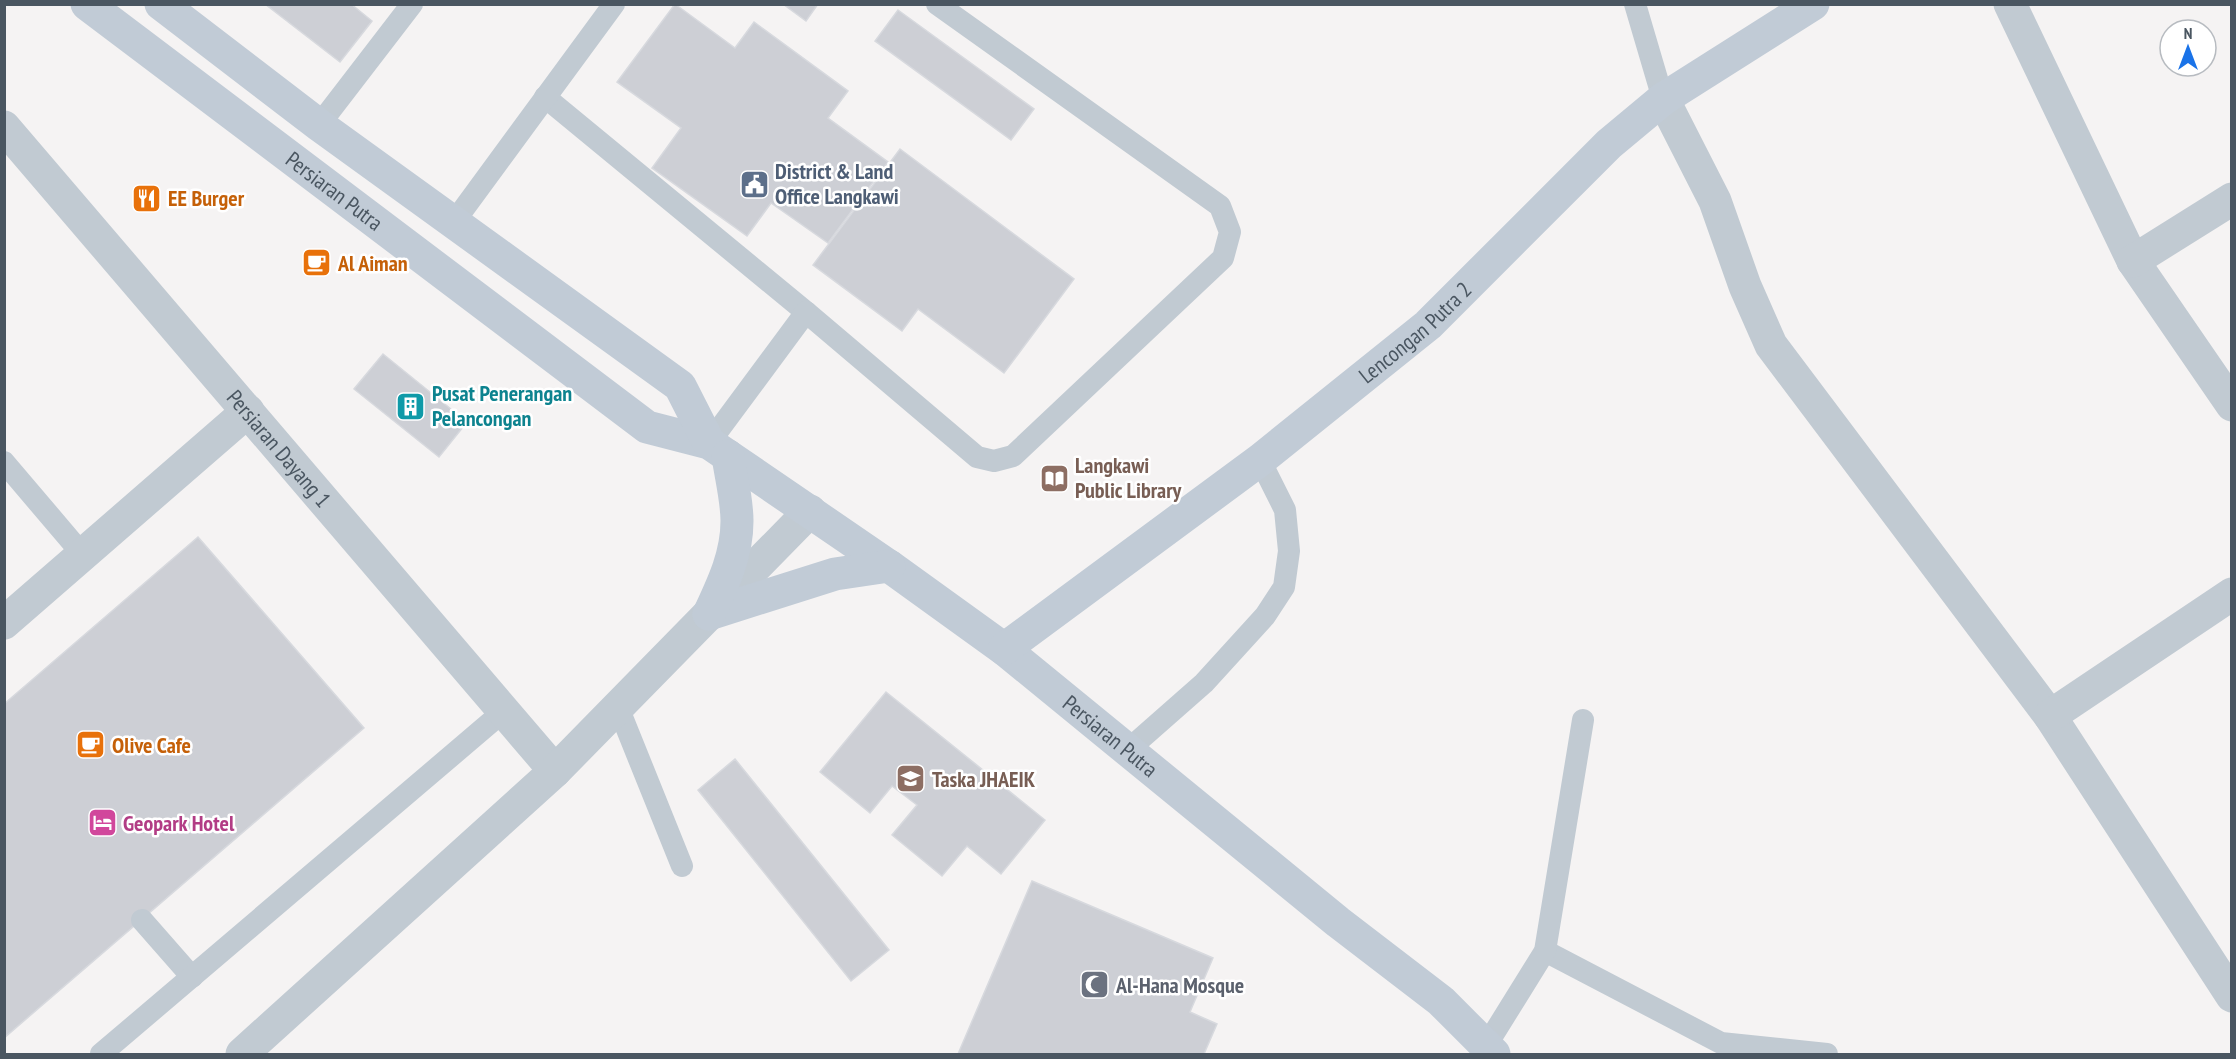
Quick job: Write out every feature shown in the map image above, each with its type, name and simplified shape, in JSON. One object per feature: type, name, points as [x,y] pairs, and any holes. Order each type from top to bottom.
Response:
[{"type":"main road","name":"Persiaran Putra","points":[[87,4],[647,427],[718,450],[890,566],[1004,649],[1338,921],[1441,1001],[1490,1050]]},
{"type":"main road","name":"Persiaran Putra","points":[[161,4],[319,125],[680,386],[718,450]]},
{"type":"main road","name":"Lencongan Putra 2","points":[[1004,649],[1260,460],[1428,325],[1609,144],[1663,99],[1814,4]]},
{"type":"main road","points":[[709,614],[724,582],[734,551],[737,520],[718,450]]},
{"type":"main road","points":[[709,614],[835,574],[890,566]]},
{"type":"street","points":[[2010,4],[2133,261],[2231,403]]},
{"type":"street","points":[[1663,99],[1715,201],[1745,286],[1771,345],[2050,716],[2232,996]]},
{"type":"street","name":"Persiaran Dayang 1","points":[[4,127],[555,771]]},
{"type":"street","points":[[2133,261],[2232,199]]},
{"type":"street","points":[[4,623],[248,411]]},
{"type":"street","points":[[242,1054],[555,771],[810,511]]},
{"type":"street","points":[[2050,716],[2232,594]]},
{"type":"lane","points":[[319,125],[412,4]]},
{"type":"lane","points":[[454,222],[614,4]]},
{"type":"lane","points":[[545,97],[806,312],[977,457],[994,461],[1013,456],[1223,258],[1230,232],[1220,206],[937,4]]},
{"type":"lane","points":[[1635,4],[1663,99]]},
{"type":"lane","points":[[718,450],[806,312]]},
{"type":"lane","points":[[1129,749],[1204,683],[1265,616],[1284,586],[1289,551],[1285,510],[1260,460]]},
{"type":"lane","points":[[4,462],[83,555]]},
{"type":"lane","points":[[618,707],[682,866]]},
{"type":"lane","points":[[100,1054],[504,711]]},
{"type":"lane","points":[[1490,1050],[1545,951],[1583,720]]},
{"type":"lane","points":[[142,920],[192,977]]},
{"type":"lane","points":[[1545,951],[1721,1043],[1827,1054]]},
{"type":"building","points":[[265,4],[351,4],[372,21],[340,62]]},
{"type":"building","points":[[675,4],[735,48],[754,22],[848,91],[828,118],[888,162],[828,243],[771,203],[747,236],[652,168],[681,128],[617,82]]},
{"type":"building","points":[[783,4],[818,4],[806,21]]},
{"type":"building","points":[[898,10],[1034,109],[1011,140],[875,41]]},
{"type":"building","points":[[900,149],[1074,279],[1004,373],[918,309],[902,331],[813,265]]},
{"type":"building","name":"Pusat Penerangan Pelancongan","points":[[383,354],[467,422],[439,457],[354,389]]},
{"type":"building","points":[[198,537],[364,728],[4,1038],[4,704]]},
{"type":"building","name":"Taska JHAEIK","points":[[886,692],[1045,820],[1001,874],[967,846],[942,876],[892,835],[917,805],[892,786],[870,813],[820,772]]},
{"type":"building","points":[[735,759],[889,950],[851,981],[698,790]]},
{"type":"building","name":"Al-Hana Mosque","points":[[1032,881],[1213,958],[1190,1012],[1217,1024],[1204,1054],[958,1054]]},
{"type":"place","name":"District & Land Office Langkawi","points":[[754,184]]},
{"type":"place","name":"EE Burger","points":[[147,198]]},
{"type":"place","name":"Al Aiman","points":[[317,263]]},
{"type":"place","name":"Pusat Penerangan Pelancongan","points":[[411,406]]},
{"type":"place","name":"Langkawi Public Library","points":[[1054,478]]},
{"type":"place","name":"Olive Cafe","points":[[91,745]]},
{"type":"place","name":"Taska JHAEIK","points":[[911,779]]},
{"type":"place","name":"Geopark Hotel","points":[[102,823]]},
{"type":"place","name":"Al-Hana Mosque","points":[[1095,985]]}]
